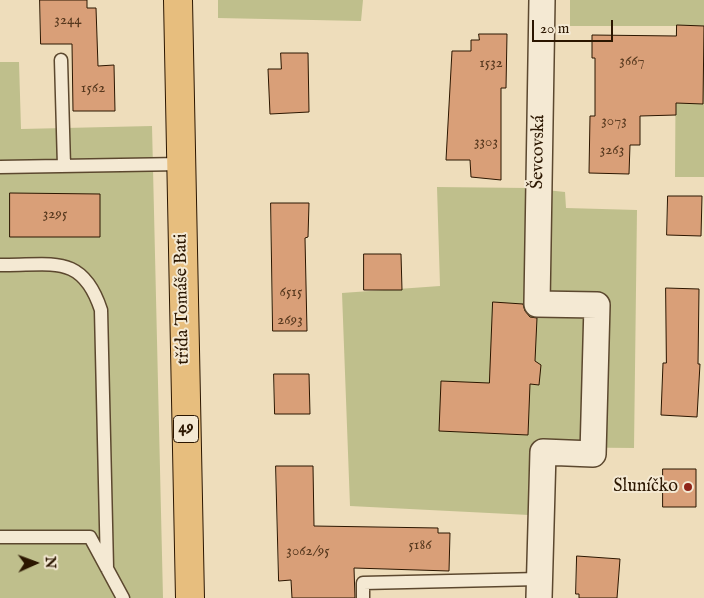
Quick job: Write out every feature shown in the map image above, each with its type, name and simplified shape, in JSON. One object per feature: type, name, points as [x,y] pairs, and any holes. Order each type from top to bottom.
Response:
[{"type":"main road","name":"třída Tomáše Bati","points":[[178,0],[190,598]]},
{"type":"street","name":"Ševcovská","points":[[539,589],[542,452],[593,454],[597,305],[537,304],[542,0]]},
{"type":"lane","points":[[61,60],[64,166]]},
{"type":"lane","points":[[0,167],[181,164]]},
{"type":"lane","points":[[0,265],[69,266],[85,276],[95,291],[101,310],[107,568]]},
{"type":"lane","points":[[0,537],[90,537],[123,598]]},
{"type":"lane","points":[[363,598],[363,583],[539,589]]},
{"type":"green space","points":[[218,0],[363,0],[361,21],[218,18]]},
{"type":"green space","points":[[570,0],[704,0],[704,177],[675,177],[676,26],[570,26]]},
{"type":"green space","points":[[0,62],[19,62],[21,129],[152,126],[163,598],[0,598]]},
{"type":"green space","points":[[437,187],[527,188],[565,192],[566,208],[637,210],[634,448],[533,447],[529,515],[350,506],[342,293],[440,286]]},
{"type":"building","points":[[40,0],[87,0],[87,8],[96,8],[98,66],[114,65],[115,111],[73,111],[72,44],[41,44]]},
{"type":"building","points":[[677,25],[704,26],[703,104],[676,103],[676,115],[640,116],[640,145],[630,145],[629,174],[589,173],[590,116],[595,116],[595,58],[592,58],[592,35],[676,36]]},
{"type":"building","points":[[479,34],[507,34],[506,88],[501,88],[501,180],[471,177],[470,160],[446,160],[452,51],[471,51],[471,40],[479,40]]},
{"type":"building","points":[[281,53],[308,53],[309,112],[270,114],[268,69],[281,69]]},
{"type":"building","points":[[10,193],[100,194],[100,237],[10,237]]},
{"type":"building","points":[[668,196],[702,196],[701,236],[667,235]]},
{"type":"building","points":[[271,203],[309,203],[308,237],[305,238],[307,331],[273,331]]},
{"type":"building","points":[[364,254],[401,254],[402,290],[364,290]]},
{"type":"building","points":[[666,288],[699,289],[698,364],[700,364],[697,417],[661,415],[663,363],[666,363]]},
{"type":"building","points":[[493,302],[523,304],[525,311],[530,317],[537,318],[535,361],[541,365],[539,385],[530,384],[528,435],[439,431],[441,381],[489,383]]},
{"type":"building","points":[[274,374],[309,374],[310,414],[275,414]]},
{"type":"building","points":[[276,466],[313,466],[314,526],[438,528],[438,533],[450,533],[449,571],[354,568],[355,598],[292,598],[291,580],[279,581]]},
{"type":"building","points":[[663,469],[696,469],[696,507],[663,507]]},
{"type":"building","points":[[577,556],[620,559],[617,598],[579,598],[579,594],[576,594]]},
{"type":"place","name":"Sluníčko","points":[[688,487]]}]
